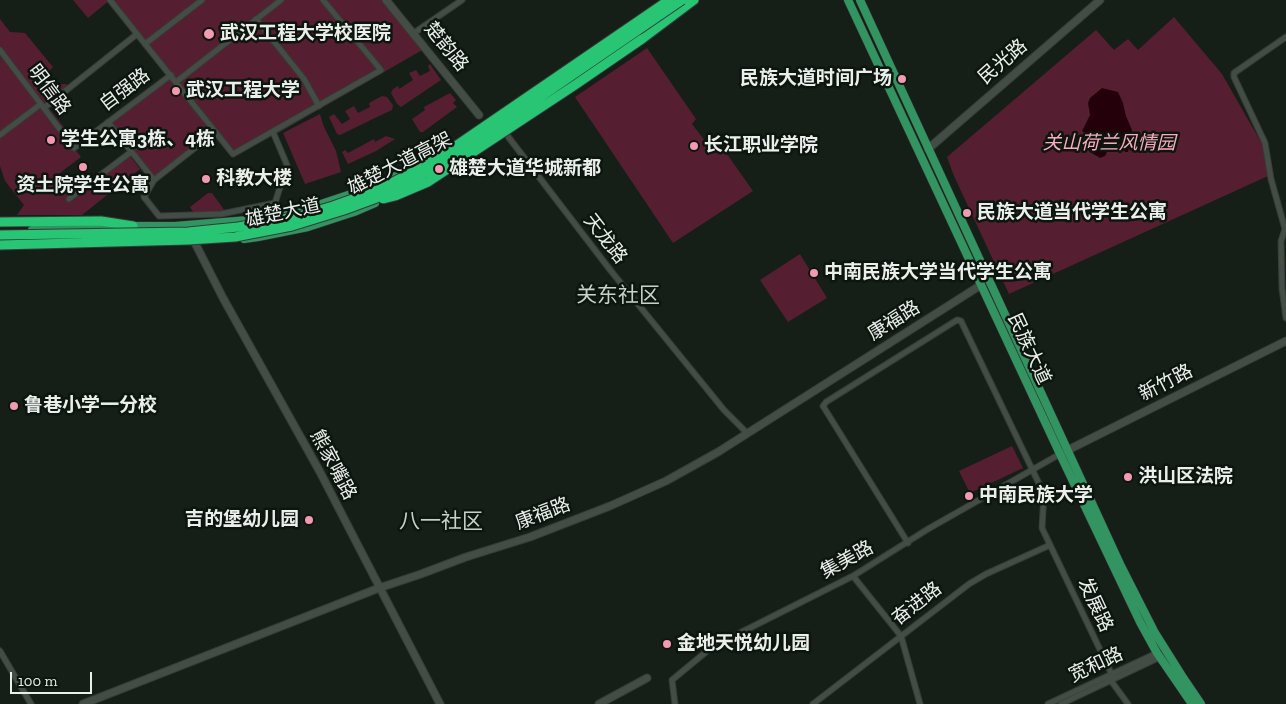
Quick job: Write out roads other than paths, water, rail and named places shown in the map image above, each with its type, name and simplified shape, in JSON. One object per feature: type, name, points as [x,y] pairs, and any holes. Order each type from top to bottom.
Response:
[{"type":"highway","name":"雄楚大道高架","points":[[0,235],[188,232],[299,216],[333,206],[375,191],[440,156],[669,0]]},
{"type":"highway","name":"雄楚大道高架","points":[[0,247],[235,237],[292,226],[344,210],[382,196],[444,163],[682,0]]},
{"type":"highway","points":[[344,210],[395,196],[428,182],[576,86],[694,0]]},
{"type":"highway","points":[[0,222],[101,221],[133,226]]},
{"type":"main road","name":"雄楚大道","points":[[0,231],[201,225],[268,217],[292,212],[372,187],[409,170],[454,142],[662,0]]},
{"type":"main road","name":"雄楚大道","points":[[0,247],[195,243],[258,237],[318,224],[354,212],[412,186],[444,168],[690,0]]},
{"type":"main road","name":"民族大道","points":[[848,0],[981,285],[1064,453],[1155,633],[1201,704]]},
{"type":"main road","name":"民族大道","points":[[860,0],[1140,622],[1159,655],[1192,704]]},
{"type":"main road","points":[[268,217],[274,218],[279,226],[277,231],[270,235]]},
{"type":"street","points":[[110,0],[233,154],[381,70],[323,0]]},
{"type":"street","points":[[145,44],[202,0]]},
{"type":"street","points":[[176,82],[281,0]]},
{"type":"street","name":"楚韵路","points":[[386,0],[479,115]]},
{"type":"street","points":[[414,33],[462,0]]},
{"type":"street","name":"民光路","points":[[928,149],[1100,0]]},
{"type":"street","points":[[256,19],[304,79],[319,106]]},
{"type":"street","points":[[0,135],[42,106],[137,34]]},
{"type":"street","points":[[1286,37],[1234,73],[1234,77],[1265,143],[1271,179],[1285,229],[1281,240],[1282,288],[1286,318]]},
{"type":"street","name":"明信路","points":[[0,50],[74,148]]},
{"type":"street","name":"自强路","points":[[74,148],[170,75]]},
{"type":"street","points":[[108,122],[154,180]]},
{"type":"street","name":"天龙路","points":[[502,129],[611,271],[724,410],[747,433]]},
{"type":"street","points":[[215,132],[154,180],[144,197],[159,216],[221,214],[275,203]]},
{"type":"street","points":[[273,132],[287,165],[275,203],[277,212]]},
{"type":"street","points":[[69,199],[131,152]]},
{"type":"street","name":"熊家嘴路","points":[[195,243],[223,298],[320,472],[440,704]]},
{"type":"street","name":"康福路","points":[[83,704],[379,588],[466,557],[530,537],[610,506],[666,481],[718,452],[981,285]]},
{"type":"street","name":"发展路","points":[[908,543],[822,406],[957,320],[961,321],[1044,494],[1042,528],[1111,678],[1128,704]]},
{"type":"street","name":"新竹路","points":[[1064,453],[1286,340]]},
{"type":"street","name":"集美路","points":[[675,704],[672,680],[712,647],[853,576],[928,529],[1064,453]]},
{"type":"street","name":"奋进路","points":[[813,704],[960,590],[976,580],[1050,545]]},
{"type":"street","points":[[853,576],[900,636],[920,704]]},
{"type":"street","points":[[0,651],[30,704]]},
{"type":"street","name":"宽和路","points":[[1061,704],[1159,655]]},
{"type":"street","points":[[599,704],[647,678]]},
{"type":"street","name":"宽和路","points":[[1048,704],[1111,678]]},
{"type":"place","name":"武汉工程大学校医院","points":[[209,34]]},
{"type":"place","name":"民族大道时间广场","points":[[902,79]]},
{"type":"place","name":"武汉工程大学","points":[[176,91]]},
{"type":"place","name":"学生公寓3栋、4栋","points":[[51,140]]},
{"type":"place","name":"长江职业学院","points":[[694,146]]},
{"type":"place","name":"资土院学生公寓","points":[[83,167]]},
{"type":"place","name":"雄楚大道华城新都","points":[[439,169]]},
{"type":"place","name":"科教大楼","points":[[206,179]]},
{"type":"place","name":"民族大道当代学生公寓","points":[[967,213]]},
{"type":"place","name":"中南民族大学当代学生公寓","points":[[814,273]]},
{"type":"place","name":"鲁巷小学一分校","points":[[14,406]]},
{"type":"place","name":"洪山区法院","points":[[1128,477]]},
{"type":"place","name":"中南民族大学","points":[[969,496]]},
{"type":"place","name":"吉的堡幼儿园","points":[[309,520]]},
{"type":"place","name":"金地天悦幼儿园","points":[[667,644]]},
{"type":"district","name":"关东社区","points":[[618,296]]},
{"type":"district","name":"八一社区","points":[[441,522]]},
{"type":"park label","name":"关山荷兰风情园","points":[[1109,144]]}]
